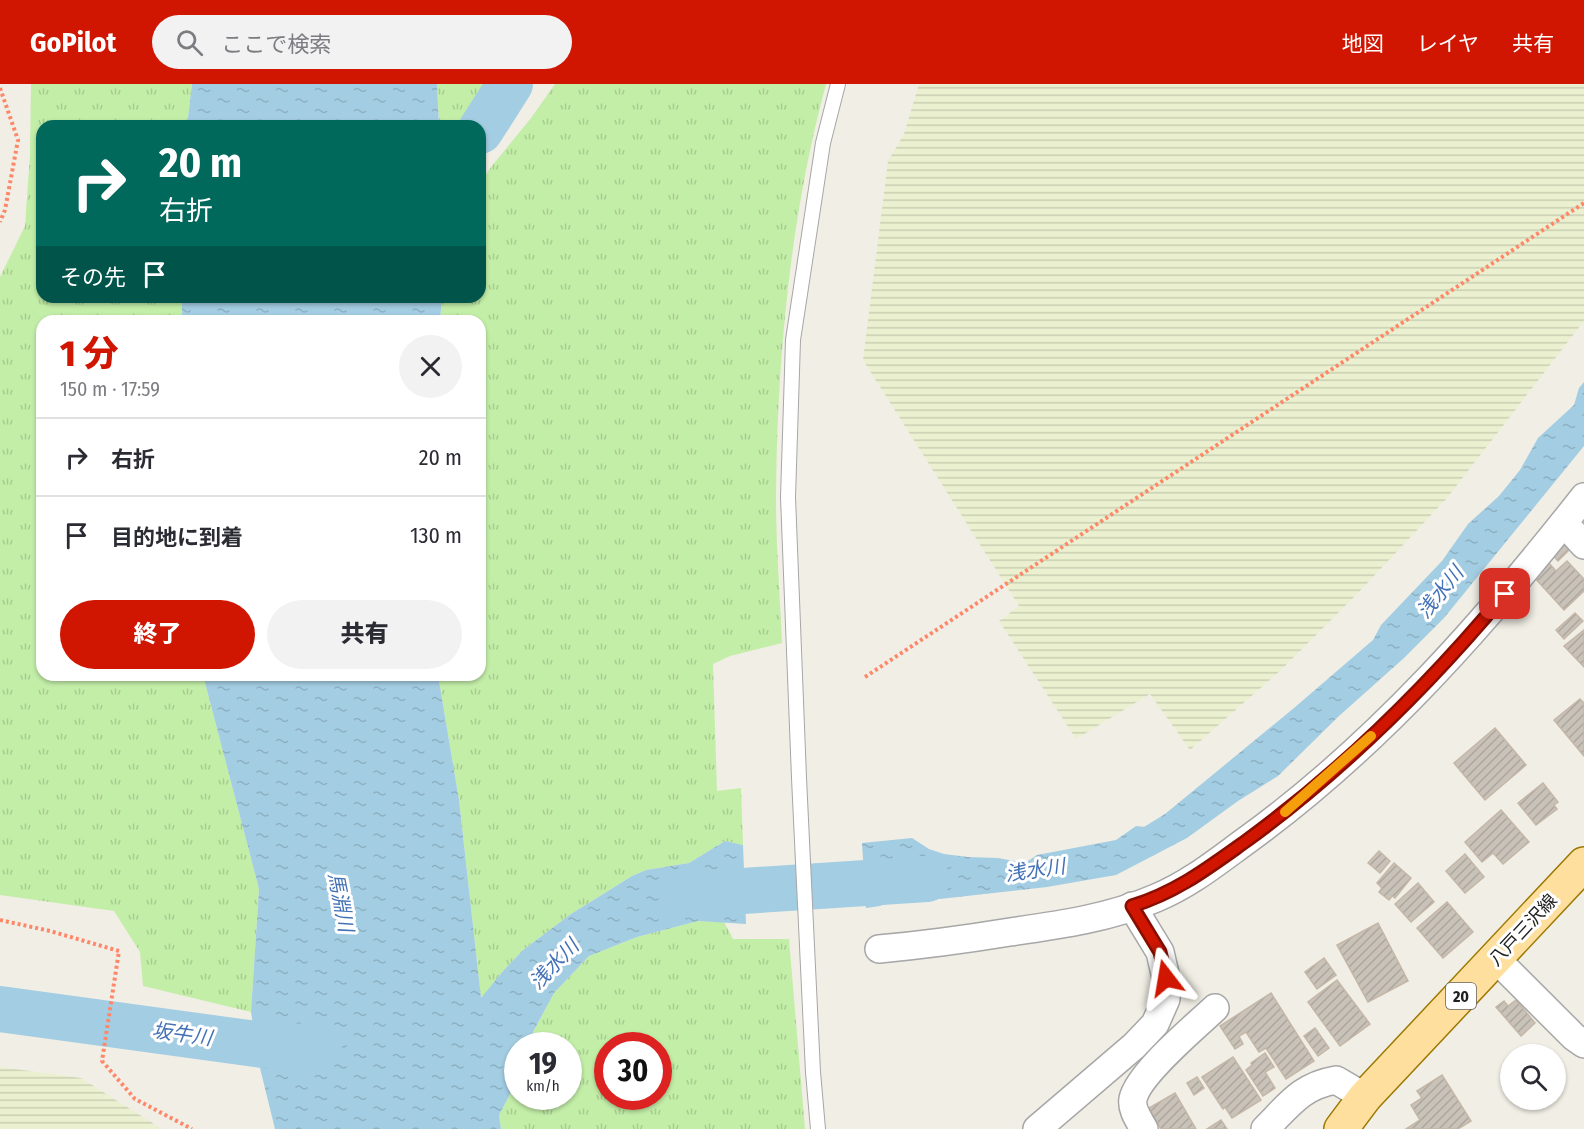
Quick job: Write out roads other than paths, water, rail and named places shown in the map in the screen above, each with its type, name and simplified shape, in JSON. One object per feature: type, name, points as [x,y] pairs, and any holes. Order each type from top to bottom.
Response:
[{"type":"main road","name":"八戸三沢線","points":[[1341,1129],[1365,1097],[1584,864]]},
{"type":"street","points":[[879,949],[1095,918],[1155,899],[1198,875],[1283,814],[1385,724],[1476,629],[1584,497]]},
{"type":"street","points":[[1564,523],[1584,545]]},
{"type":"street","points":[[1037,1129],[1134,1046],[1155,1024],[1166,999],[1166,978],[1160,952],[1132,906]]},
{"type":"street","points":[[1496,959],[1574,1037],[1584,1044]]},
{"type":"street","points":[[1144,1129],[1135,1113],[1133,1099],[1144,1077],[1215,1008]]},
{"type":"street","points":[[1265,1129],[1303,1091],[1319,1083],[1336,1080],[1365,1097]]},
{"type":"lane","points":[[818,1129],[813,1072],[799,778],[788,497],[793,340],[823,143],[838,84]]},
{"type":"water","points":[[192,84],[437,84],[439,120],[188,120]]},
{"type":"water","points":[[182,303],[442,303],[440,315],[182,315]]},
{"type":"water","points":[[1584,382],[1584,446],[1444,618],[1278,776],[1238,801],[1187,838],[1116,875],[1047,887],[940,899],[900,898],[880,906],[866,908],[862,843],[912,838],[929,849],[944,854],[998,858],[1025,863],[1037,855],[1116,840],[1136,826],[1144,827],[1165,814],[1373,640],[1381,625],[1442,561],[1468,524],[1499,496],[1520,470],[1538,438],[1574,405],[1579,388]]},
{"type":"water","name":"馬淵川","points":[[205,681],[439,681],[459,800],[481,998],[523,950],[571,914],[632,876],[646,870],[689,863],[725,841],[743,845],[746,924],[698,921],[637,937],[589,956],[554,993],[533,1032],[504,1032],[504,1106],[499,1115],[501,1129],[275,1129],[259,1064],[251,1012],[259,889]]},
{"type":"waterway","points":[[486,122],[510,84]]},
{"type":"waterway","name":"浅水川","points":[[681,895],[927,879]]},
{"type":"waterway","name":"坂牛川","points":[[0,1009],[270,1046],[319,1047]]}]
